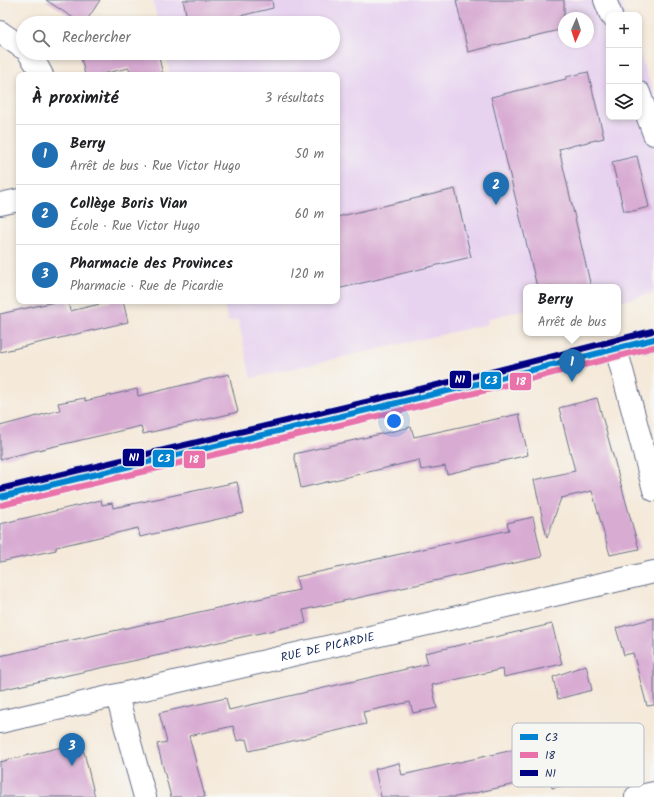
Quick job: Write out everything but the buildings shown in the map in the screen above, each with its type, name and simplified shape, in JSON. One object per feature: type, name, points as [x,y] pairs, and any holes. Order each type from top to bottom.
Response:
[{"type":"street","points":[[605,0],[610,12]]},
{"type":"street","points":[[0,32],[16,43]]},
{"type":"street","points":[[33,60],[40,72]]},
{"type":"street","points":[[642,101],[654,134]]},
{"type":"street","points":[[0,204],[16,201]]},
{"type":"street","points":[[0,497],[485,382],[654,339]]},
{"type":"street","points":[[616,348],[654,490]]},
{"type":"street","name":"RUE DE PICARDIE","points":[[0,722],[654,572]]},
{"type":"street","points":[[118,696],[145,797]]},
{"type":"street","points":[[636,797],[654,793]]},
{"type":"shaded area","points":[[153,0],[621,0],[625,12],[606,12],[606,120],[642,120],[642,60],[654,94],[654,293],[621,301],[621,284],[523,284],[523,310],[487,319],[488,324],[251,378],[238,319],[228,322],[224,304],[340,304],[340,72],[169,72],[167,60],[340,60],[340,16],[156,16]]},
{"type":"transit line","name":"N1","points":[[0,489],[483,374],[652,331]]},
{"type":"transit line","name":"C3","points":[[0,497],[485,382],[654,339]]},
{"type":"transit line","name":"18","points":[[2,505],[487,390],[654,347]]},
{"type":"place","name":"Collège Boris Vian","points":[[496,205]]},
{"type":"place","name":"Berry","points":[[572,382]]},
{"type":"place","name":"Pharmacie des Provinces","points":[[72,766]]}]
